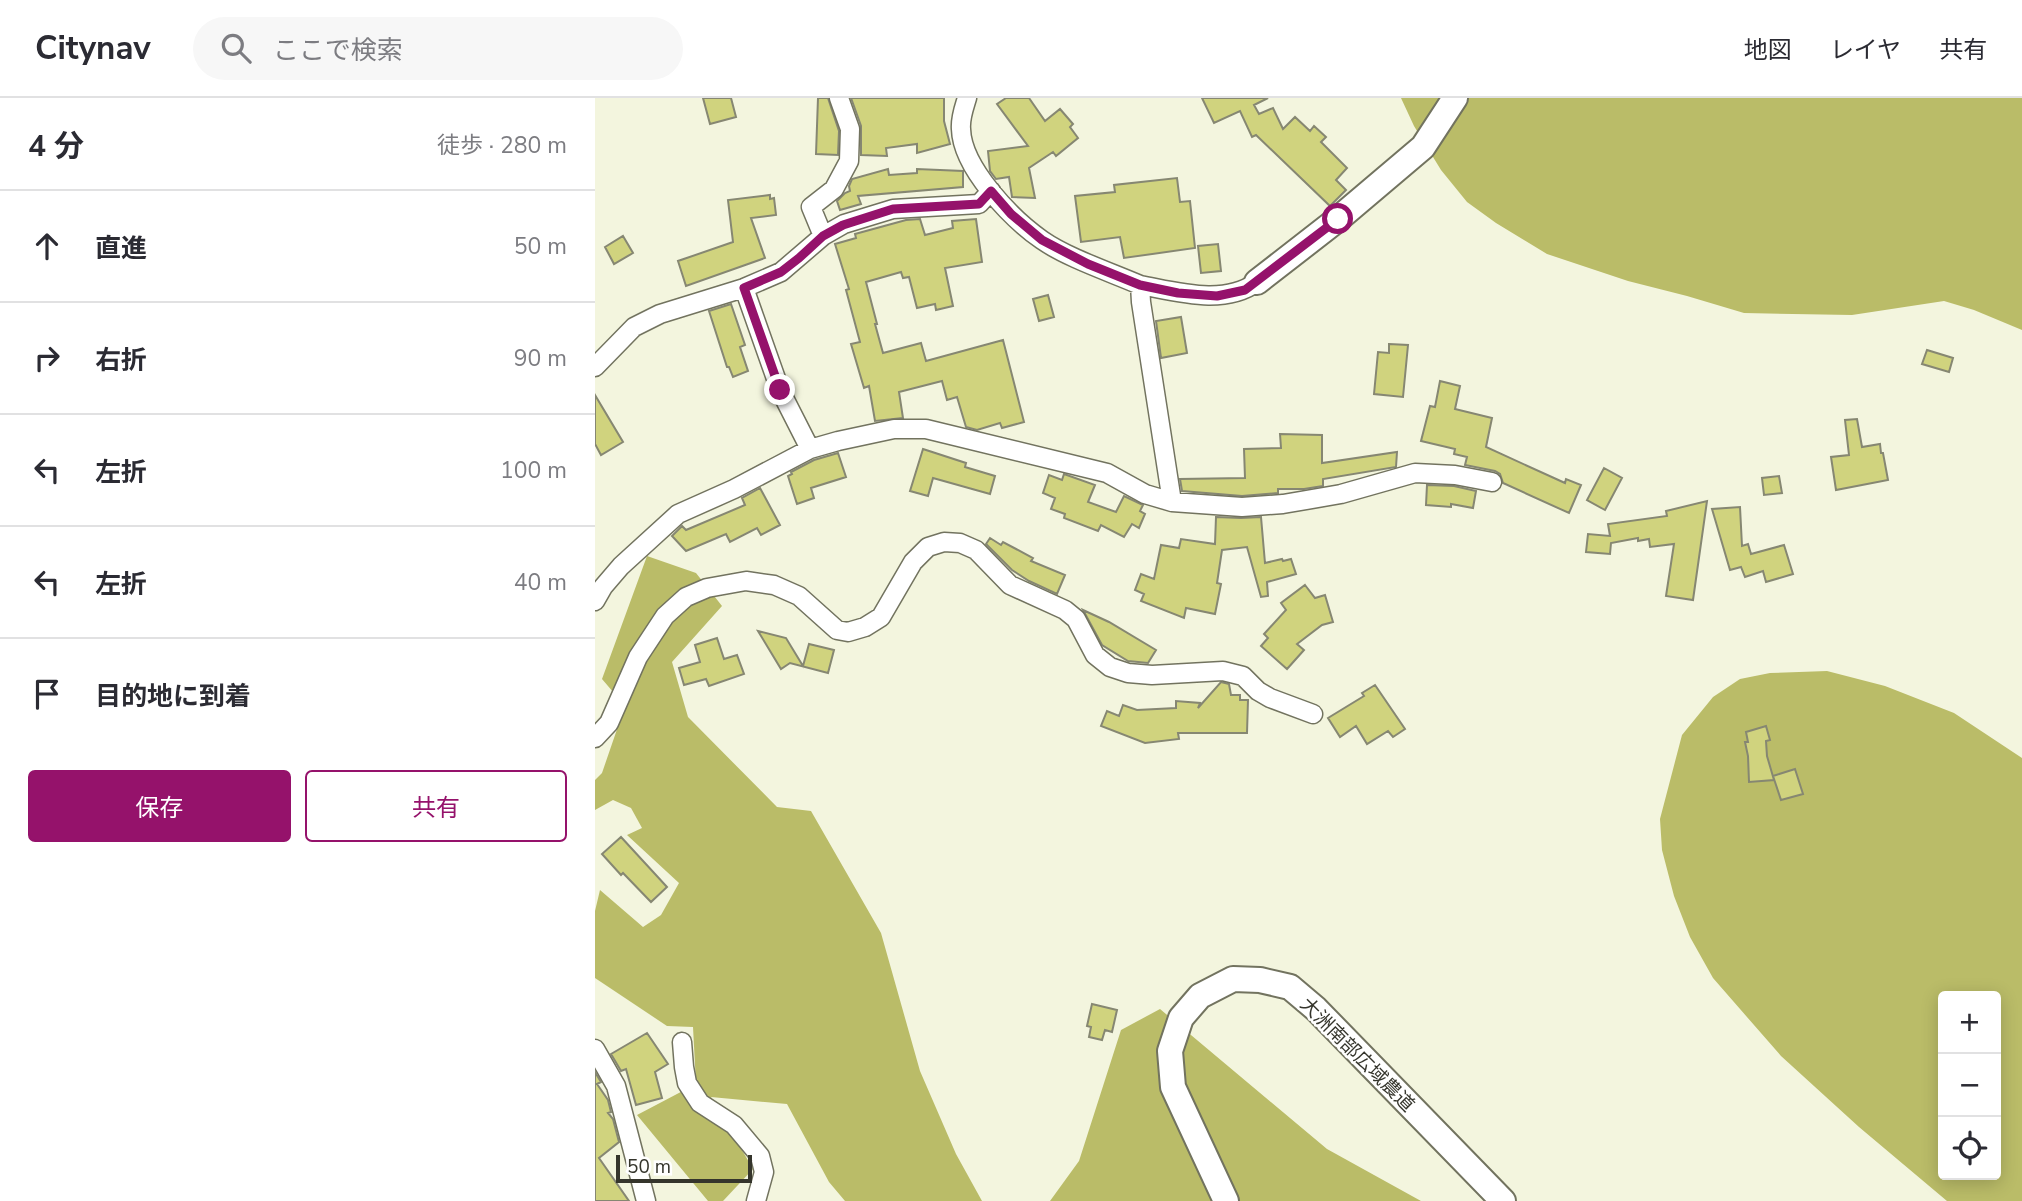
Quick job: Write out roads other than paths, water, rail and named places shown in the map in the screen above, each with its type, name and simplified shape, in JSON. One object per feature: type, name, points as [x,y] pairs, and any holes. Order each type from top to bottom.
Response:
[{"type":"street","points":[[823,236],[811,207],[834,189],[849,161],[850,129],[839,98]]},
{"type":"street","points":[[967,98],[961,131],[975,169],[1011,214],[1042,240],[1088,264],[1140,285],[1178,293],[1217,296],[1245,290],[1338,219],[1423,147],[1455,98]]},
{"type":"street","points":[[595,367],[634,327],[660,314],[744,288],[781,272],[823,236],[843,225],[893,209],[979,204],[991,191]]},
{"type":"street","points":[[1140,285],[1172,502]]},
{"type":"street","points":[[744,288],[780,390],[810,449]]},
{"type":"street","points":[[595,601],[621,566],[678,514],[734,489],[810,449],[838,440],[894,429],[926,429],[1107,473],[1145,494],[1172,502],[1242,507],[1283,505],[1341,494],[1415,474],[1455,475],[1492,482]]},
{"type":"street","points":[[595,738],[608,723],[644,647],[665,616],[686,597],[707,588],[746,581],[774,585],[799,596],[837,630],[848,632],[865,627],[881,617],[913,562],[928,547],[944,542],[960,543],[976,550],[1010,585],[1065,610],[1076,619],[1095,655],[1110,667],[1128,673],[1152,675],[1223,671],[1243,676],[1258,691],[1270,698],[1313,714]]},
{"type":"street","name":"大洲南部広域農道","points":[[1227,1201],[1173,1087],[1170,1051],[1181,1018],[1193,1003],[1200,996],[1233,979],[1260,980],[1290,987],[1317,1009],[1503,1201]]},
{"type":"street","points":[[682,1042],[687,1083],[700,1103],[734,1125],[760,1156],[764,1172],[756,1201]]},
{"type":"street","points":[[595,1049],[616,1086],[646,1201]]}]
